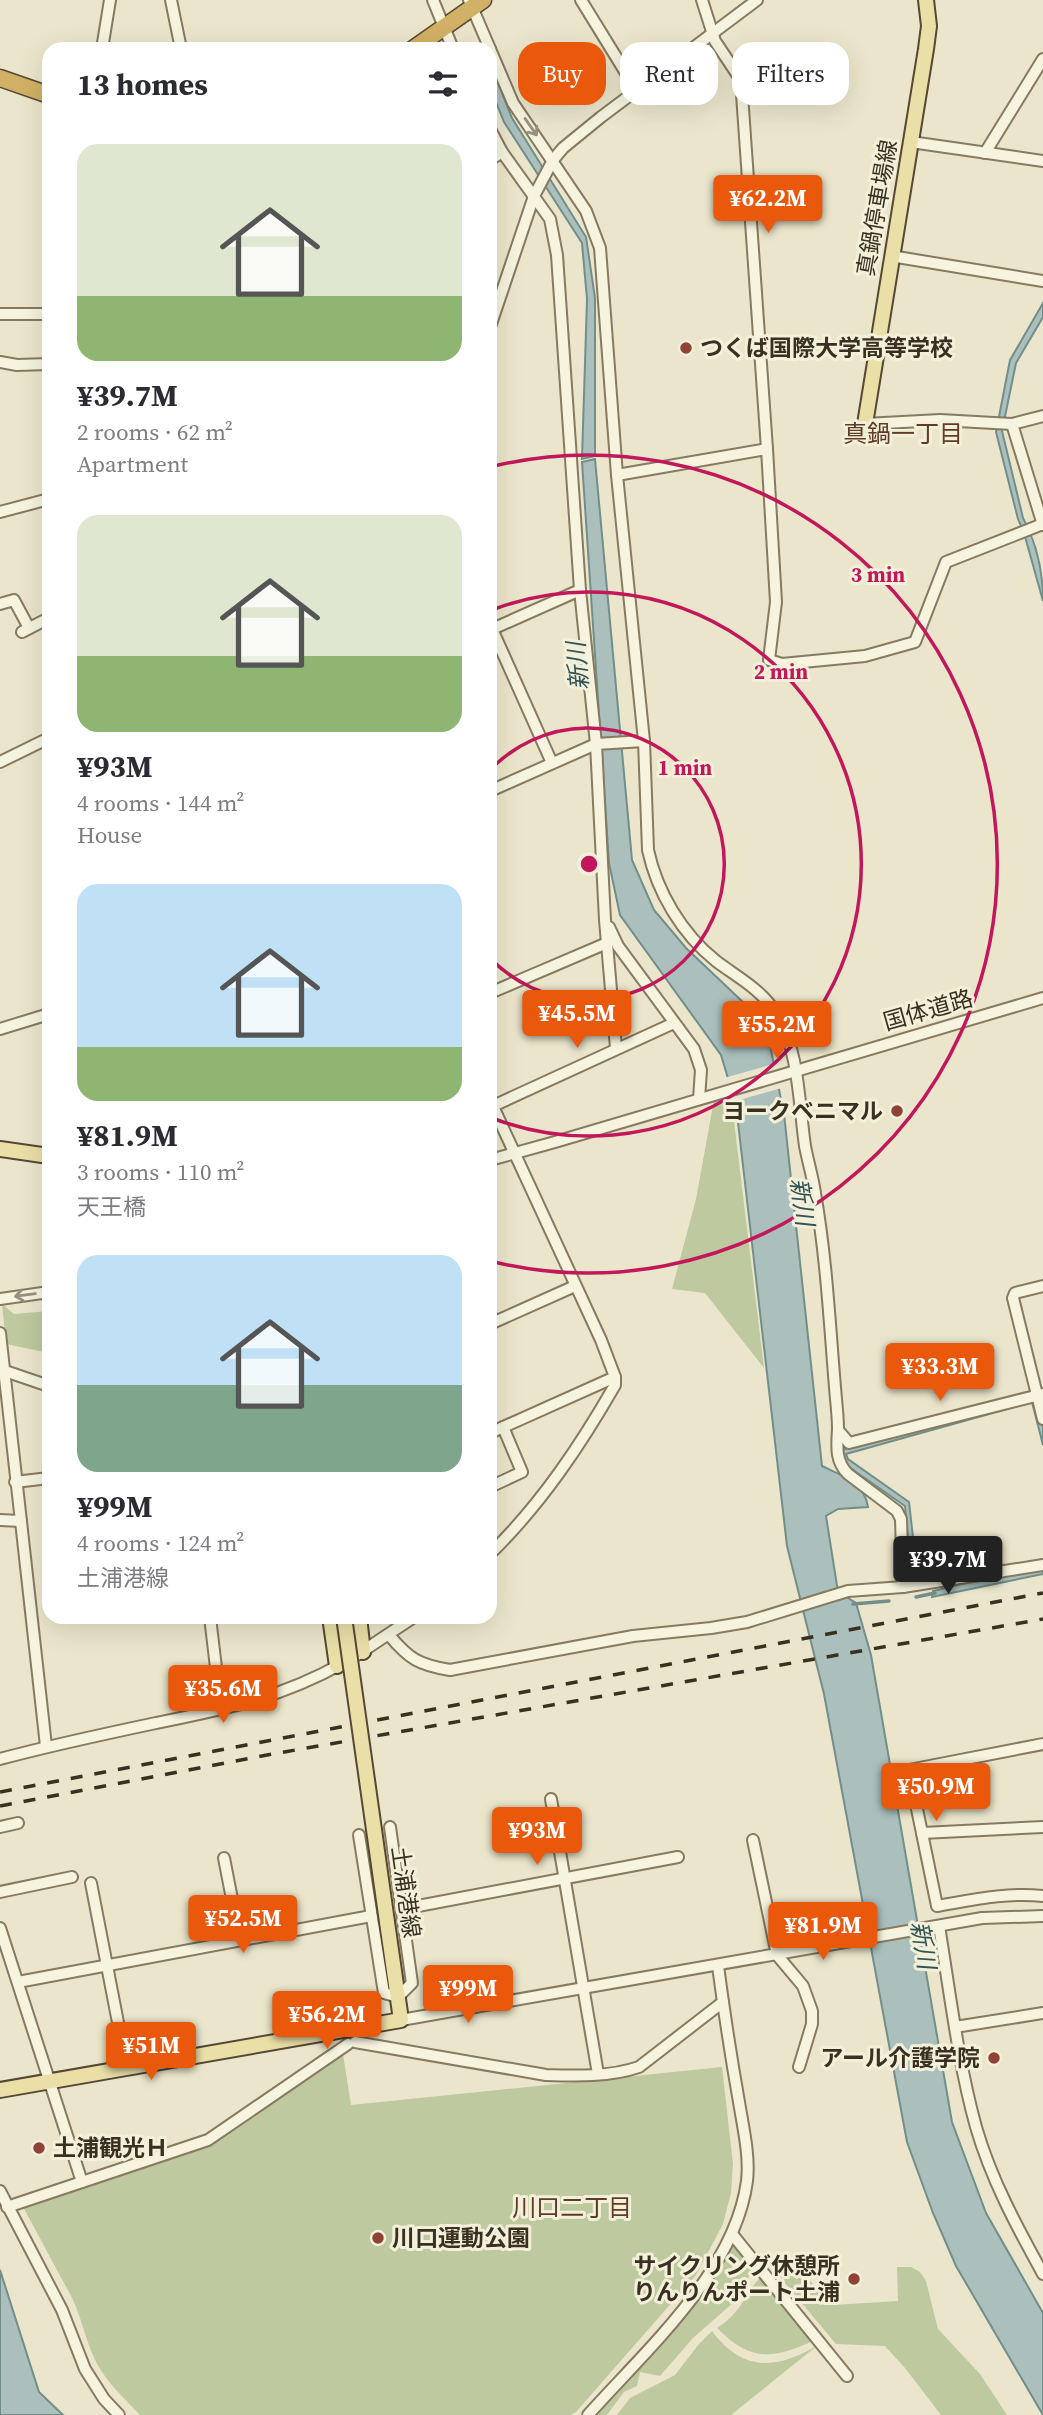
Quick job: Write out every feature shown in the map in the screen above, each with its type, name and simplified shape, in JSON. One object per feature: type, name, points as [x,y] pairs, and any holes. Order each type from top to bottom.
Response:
[{"type":"highway","points":[[424,42],[474,4]]},
{"type":"highway","points":[[0,78],[42,93]]},
{"type":"main road","name":"真鍋停車場線","points":[[865,424],[929,26],[926,0]]},
{"type":"main road","points":[[0,1149],[42,1155]]},
{"type":"main road","points":[[331,1624],[337,1666]]},
{"type":"main road","name":"土浦港線","points":[[345,1624],[401,2020]]},
{"type":"main road","points":[[360,1624],[363,1652]]},
{"type":"main road","points":[[0,2090],[401,2020]]},
{"type":"street","points":[[103,42],[110,0]]},
{"type":"street","points":[[171,0],[180,42]]},
{"type":"street","points":[[433,0],[451,42]]},
{"type":"street","points":[[581,0],[620,63]]},
{"type":"street","points":[[702,0],[715,41],[741,80],[776,602],[769,660],[782,664],[865,656],[915,642],[946,562],[1043,524],[1012,424]]},
{"type":"street","points":[[699,42],[757,0]]},
{"type":"street","points":[[474,4],[488,42]]},
{"type":"street","points":[[985,153],[1043,59]]},
{"type":"street","points":[[497,65],[513,103],[551,164],[586,211],[600,247],[617,475],[644,741],[648,850],[657,884],[700,945],[714,959],[747,981],[776,1012],[783,1026],[817,1207],[838,1430],[836,1442],[842,1468],[897,1511],[901,1519],[903,1587]]},
{"type":"street","points":[[497,306],[536,192],[551,164],[579,134],[620,104]]},
{"type":"street","points":[[497,142],[536,192],[550,219],[557,255],[580,590],[596,744],[605,920],[616,1048]]},
{"type":"street","points":[[911,142],[1043,161]]},
{"type":"street","points":[[497,155],[502,152]]},
{"type":"street","points":[[891,256],[1043,281]]},
{"type":"street","points":[[0,314],[42,314]]},
{"type":"street","points":[[0,362],[42,364]]},
{"type":"street","points":[[865,424],[940,421],[1012,424],[1043,416]]},
{"type":"street","points":[[617,475],[767,449]]},
{"type":"street","points":[[0,512],[42,501]]},
{"type":"street","points":[[497,627],[580,590]]},
{"type":"street","points":[[0,604],[14,600],[26,630],[42,622]]},
{"type":"street","points":[[497,643],[552,763]]},
{"type":"street","points":[[0,762],[42,741]]},
{"type":"street","points":[[497,788],[596,744],[644,741]]},
{"type":"street","points":[[605,920],[618,946],[694,1049],[699,1061],[699,1099]]},
{"type":"street","points":[[497,990],[607,943]]},
{"type":"street","name":"国体道路","points":[[497,1158],[1043,998]]},
{"type":"street","points":[[0,1029],[42,1016]]},
{"type":"street","points":[[497,1100],[674,1023]]},
{"type":"street","points":[[497,1116],[615,1377],[615,1385],[583,1441],[539,1500],[497,1546]]},
{"type":"street","points":[[497,1321],[575,1286]]},
{"type":"street","points":[[1043,1286],[1015,1293],[1013,1298],[1040,1394],[1043,1419]]},
{"type":"street","points":[[0,1298],[42,1293]]},
{"type":"street","points":[[0,1333],[46,1746]]},
{"type":"street","points":[[5,1371],[42,1384]]},
{"type":"street","points":[[497,1430],[615,1377]]},
{"type":"street","points":[[838,1430],[849,1443],[1040,1394]]},
{"type":"street","points":[[497,1484],[522,1472],[503,1427]]},
{"type":"street","points":[[15,1482],[42,1479]]},
{"type":"street","points":[[0,1520],[21,1521]]},
{"type":"street","points":[[389,1635],[412,1660],[450,1670],[633,1636],[747,1622],[848,1591],[903,1587],[1043,1565]]},
{"type":"street","points":[[210,1624],[221,1710]]},
{"type":"street","points":[[0,1759],[46,1746],[221,1710],[284,1692],[363,1652],[404,1624]]},
{"type":"street","points":[[1043,1744],[909,1770],[937,1906],[998,1896],[1043,1896]]},
{"type":"street","points":[[551,1799],[598,2074]]},
{"type":"street","points":[[0,1827],[18,1823]]},
{"type":"street","points":[[359,1835],[384,1993],[398,1997],[412,1983],[390,1827]]},
{"type":"street","points":[[922,1833],[1043,1827]]},
{"type":"street","points":[[753,1840],[777,1955],[803,1986],[812,2011],[813,2024],[799,2067]]},
{"type":"street","points":[[402,1909],[678,1857]]},
{"type":"street","points":[[224,1858],[240,1940]]},
{"type":"street","points":[[0,1892],[72,1877]]},
{"type":"street","points":[[91,1883],[127,2069]]},
{"type":"street","points":[[18,1982],[372,1916]]},
{"type":"street","points":[[401,2020],[982,1919],[1043,1916]]},
{"type":"street","points":[[0,1927],[82,2182]]},
{"type":"street","points":[[934,1927],[976,2127],[996,2181],[1043,2274]]},
{"type":"street","points":[[588,2415],[675,2318],[712,2270],[732,2234],[740,2210],[747,2180],[744,2137],[718,1966]]},
{"type":"street","points":[[7,2207],[208,2140],[351,2043],[545,2075],[577,2077],[626,2072],[639,2067],[723,2003]]},
{"type":"street","points":[[955,2027],[1043,2013]]},
{"type":"street","points":[[0,2191],[62,2310],[85,2369],[104,2399],[119,2415]]},
{"type":"street","points":[[740,2210],[752,2213]]},
{"type":"street","points":[[732,2234],[847,2376]]},
{"type":"green space","points":[[714,1100],[732,1105],[764,1368],[705,1293],[672,1289],[696,1199]]},
{"type":"green space","points":[[2,1304],[14,1314],[42,1312],[42,1352],[6,1344]]},
{"type":"green space","name":"川口運動公園","points":[[343,2054],[351,2105],[722,2067],[733,2164],[731,2193],[723,2224],[696,2275],[576,2412],[570,2415],[140,2415],[102,2372],[73,2301],[23,2207],[208,2144]]},
{"type":"green space","points":[[733,2239],[759,2270],[749,2276],[734,2302],[693,2338],[660,2376],[640,2372],[637,2386],[624,2392],[607,2415],[594,2415],[688,2310],[720,2264]]},
{"type":"green space","points":[[897,2267],[911,2267],[920,2272],[926,2281],[938,2329],[980,2374],[1007,2415],[941,2415],[885,2346],[836,2344],[780,2277],[781,2273],[806,2275],[833,2305],[898,2301]]},
{"type":"green space","points":[[763,2275],[815,2340],[787,2351],[763,2354],[741,2347],[717,2328],[733,2315]]},
{"type":"green space","points":[[712,2331],[736,2354],[762,2363],[789,2359],[818,2345],[731,2415],[617,2415],[630,2398],[675,2375]]},
{"type":"shaded area","points":[[497,80],[512,118],[586,237],[595,298],[595,456],[582,459],[587,299],[582,243],[504,122],[497,104]]},
{"type":"shaded area","points":[[1043,303],[1043,317],[1016,363],[1002,431],[1023,518],[1038,559],[1043,601],[1018,519],[996,432],[1010,360]]},
{"type":"shaded area","points":[[595,459],[632,860],[654,910],[686,948],[746,1005],[763,1028],[770,1045],[784,1114],[822,1466],[857,1486],[868,1507],[838,1509],[826,1516],[838,1592],[856,1603],[871,1655],[952,2122],[986,2213],[1043,2313],[1043,2415],[956,2266],[907,2142],[824,1694],[787,1546],[736,1105],[721,1055],[620,915],[609,863],[582,462]]},
{"type":"shaded area","points":[[1035,1397],[1043,1427],[1043,1445],[1032,1402],[846,1454],[848,1459],[909,1502],[914,1546],[909,1547],[905,1506],[846,1465],[841,1450]]},
{"type":"shaded area","points":[[1043,1568],[1043,1574],[932,1597],[933,1591]]},
{"type":"shaded area","points":[[0,2270],[39,2392],[63,2415],[0,2415]]},
{"type":"pier","points":[[777,1063],[782,1088],[732,1102],[724,1078]]},
{"type":"waterway","points":[[916,1597],[935,1593]]},
{"type":"waterway","points":[[853,1604],[889,1601]]},
{"type":"railway","points":[[0,1792],[1043,1593]]},
{"type":"railway","points":[[0,1806],[267,1755],[1043,1619]]},
{"type":"place","name":"つくば国際大学高等学校","points":[[686,348]]},
{"type":"place","name":"ヨークベニマル","points":[[897,1111]]},
{"type":"place","name":"アール介護学院","points":[[994,2058]]},
{"type":"place","name":"土浦観光Ｈ","points":[[39,2148]]},
{"type":"place","name":"川口運動公園","points":[[378,2238]]},
{"type":"place","name":"サイクリング休憩所 りんりんポート土浦","points":[[854,2279]]},
{"type":"district","name":"真鍋一丁目","points":[[903,434]]},
{"type":"district","name":"川口二丁目","points":[[572,2208]]},
{"type":"water label","name":"新川","points":[[578,666]]},
{"type":"water label","name":"新川","points":[[802,1202]]},
{"type":"water label","name":"新川","points":[[923,1945]]}]
